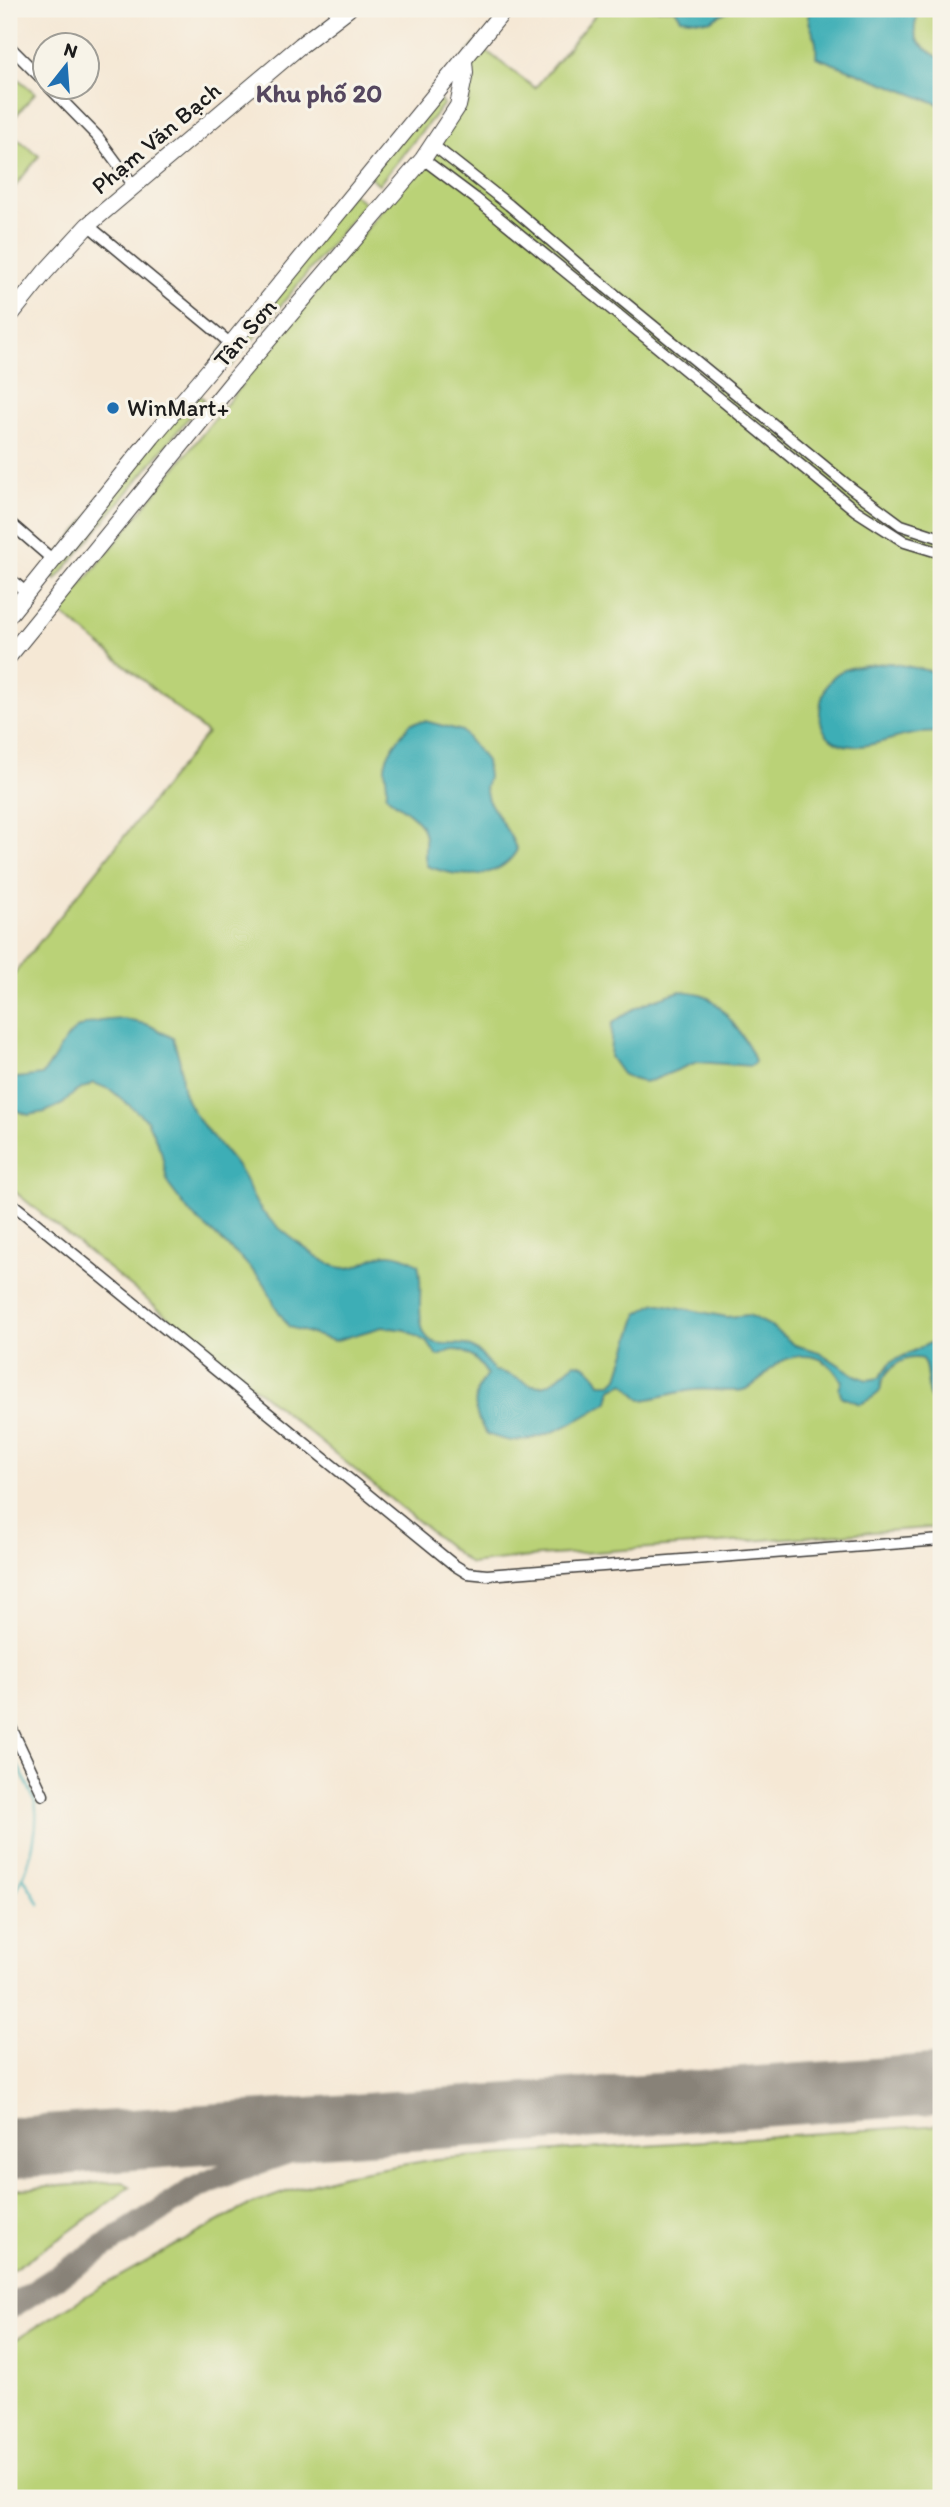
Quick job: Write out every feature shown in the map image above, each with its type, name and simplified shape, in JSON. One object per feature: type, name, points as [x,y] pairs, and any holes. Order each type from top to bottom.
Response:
[{"type":"street","name":"Phạm Văn Bạch","points":[[9,317],[88,225],[348,9]]},
{"type":"street","name":"Tân Sơn","points":[[18,605],[505,9]]},
{"type":"street","points":[[9,46],[32,69]]},
{"type":"street","name":"Tân Sơn","points":[[9,656],[235,379],[423,159],[453,117],[465,74],[464,61]]},
{"type":"street","points":[[432,98],[438,95],[449,96],[456,104],[453,117]]},
{"type":"street","points":[[64,102],[97,136],[134,186]]},
{"type":"street","points":[[433,145],[851,488],[901,525],[941,538]]},
{"type":"street","points":[[423,159],[729,404],[841,499],[888,533],[920,548],[941,553]]},
{"type":"street","points":[[364,180],[365,195],[372,200],[386,201]]},
{"type":"street","points":[[475,198],[485,186]]},
{"type":"street","points":[[88,225],[231,344]]},
{"type":"street","points":[[599,299],[607,289]]},
{"type":"street","points":[[672,358],[680,347]]},
{"type":"street","points":[[214,364],[217,376],[224,380],[235,379]]},
{"type":"street","points":[[191,390],[203,387],[209,390],[214,398],[213,406]]},
{"type":"street","points":[[729,404],[739,394]]},
{"type":"street","points":[[841,499],[851,488]]},
{"type":"street","points":[[9,522],[53,560]]},
{"type":"street","points":[[920,548],[925,533]]},
{"type":"street","points":[[9,578],[18,605],[33,605],[37,611],[37,621]]},
{"type":"street","points":[[40,578],[45,593],[52,596],[60,594]]},
{"type":"street","points":[[9,1201],[454,1566],[467,1573],[487,1575],[941,1540]]},
{"type":"street","points":[[9,1723],[43,1795]]},
{"type":"green space","points":[[600,9],[941,9],[941,1527],[539,1556],[470,1564],[9,1187],[9,980],[207,733],[60,612],[469,101],[467,53],[476,43],[535,88]]},
{"type":"green space","points":[[9,73],[32,90],[32,97],[9,124]]},
{"type":"green space","points":[[434,96],[444,104],[379,184],[368,175]]},
{"type":"green space","points":[[9,132],[39,156],[9,194]]},
{"type":"green space","points":[[352,193],[365,203],[231,366],[217,356]]},
{"type":"green space","points":[[191,389],[204,399],[56,580],[45,571]]},
{"type":"green space","points":[[941,2125],[941,2498],[9,2498],[9,2344],[102,2286],[245,2207],[344,2175],[436,2159]]},
{"type":"green space","points":[[123,2182],[130,2187],[9,2272],[9,2190]]},
{"type":"water","points":[[675,9],[731,9],[709,21],[681,18]]},
{"type":"water","points":[[813,9],[920,9],[915,33],[926,49],[941,59],[941,105],[816,57],[815,39],[808,16]]},
{"type":"water","points":[[890,663],[941,673],[941,732],[917,733],[865,746],[845,745],[828,736],[823,729],[820,710],[824,691],[834,676],[853,667]]},
{"type":"water","points":[[425,721],[462,731],[486,761],[488,777],[485,788],[488,800],[517,850],[509,861],[499,868],[476,874],[463,874],[427,866],[424,831],[416,819],[386,795],[385,767],[391,749],[411,723]]},
{"type":"water","points":[[681,991],[703,995],[718,1006],[752,1054],[755,1062],[751,1066],[697,1062],[643,1082],[622,1074],[610,1057],[612,1024],[636,1008]]},
{"type":"water","points":[[124,1019],[149,1025],[173,1038],[184,1091],[190,1105],[238,1168],[267,1216],[310,1251],[338,1267],[358,1266],[382,1255],[391,1254],[418,1264],[421,1322],[426,1336],[436,1343],[460,1344],[474,1349],[494,1371],[541,1386],[551,1382],[575,1363],[590,1369],[600,1383],[612,1383],[618,1377],[638,1314],[656,1303],[727,1317],[749,1315],[769,1325],[795,1345],[819,1352],[867,1380],[879,1378],[891,1362],[930,1343],[941,1333],[941,1406],[930,1398],[927,1372],[922,1359],[910,1358],[895,1365],[883,1379],[880,1391],[860,1404],[842,1397],[839,1389],[842,1381],[828,1364],[815,1357],[800,1356],[779,1363],[755,1384],[743,1390],[694,1390],[641,1400],[624,1383],[611,1389],[608,1402],[550,1433],[514,1441],[487,1434],[479,1420],[475,1404],[478,1389],[487,1375],[478,1362],[464,1352],[452,1350],[437,1356],[428,1343],[406,1330],[382,1327],[334,1341],[289,1327],[265,1284],[243,1260],[189,1212],[168,1184],[161,1151],[147,1120],[111,1090],[94,1083],[75,1092],[63,1104],[45,1112],[28,1115],[9,1107],[9,1079],[42,1075],[67,1038],[78,1028]]},
{"type":"waterway","points":[[9,1749],[29,1788],[36,1809],[31,1853],[24,1875],[14,1893]]},
{"type":"waterway","points":[[24,1878],[40,1905]]},
{"type":"taxiway","points":[[9,2308],[192,2190],[231,2172],[291,2151],[399,2121]]},
{"type":"taxiway","points":[[9,2149],[17,2147]]},
{"type":"runway","points":[[9,2148],[941,2084]]},
{"type":"place","name":"WinMart+","points":[[113,408]]},
{"type":"district","name":"Khu phố 20","points":[[319,93]]}]
